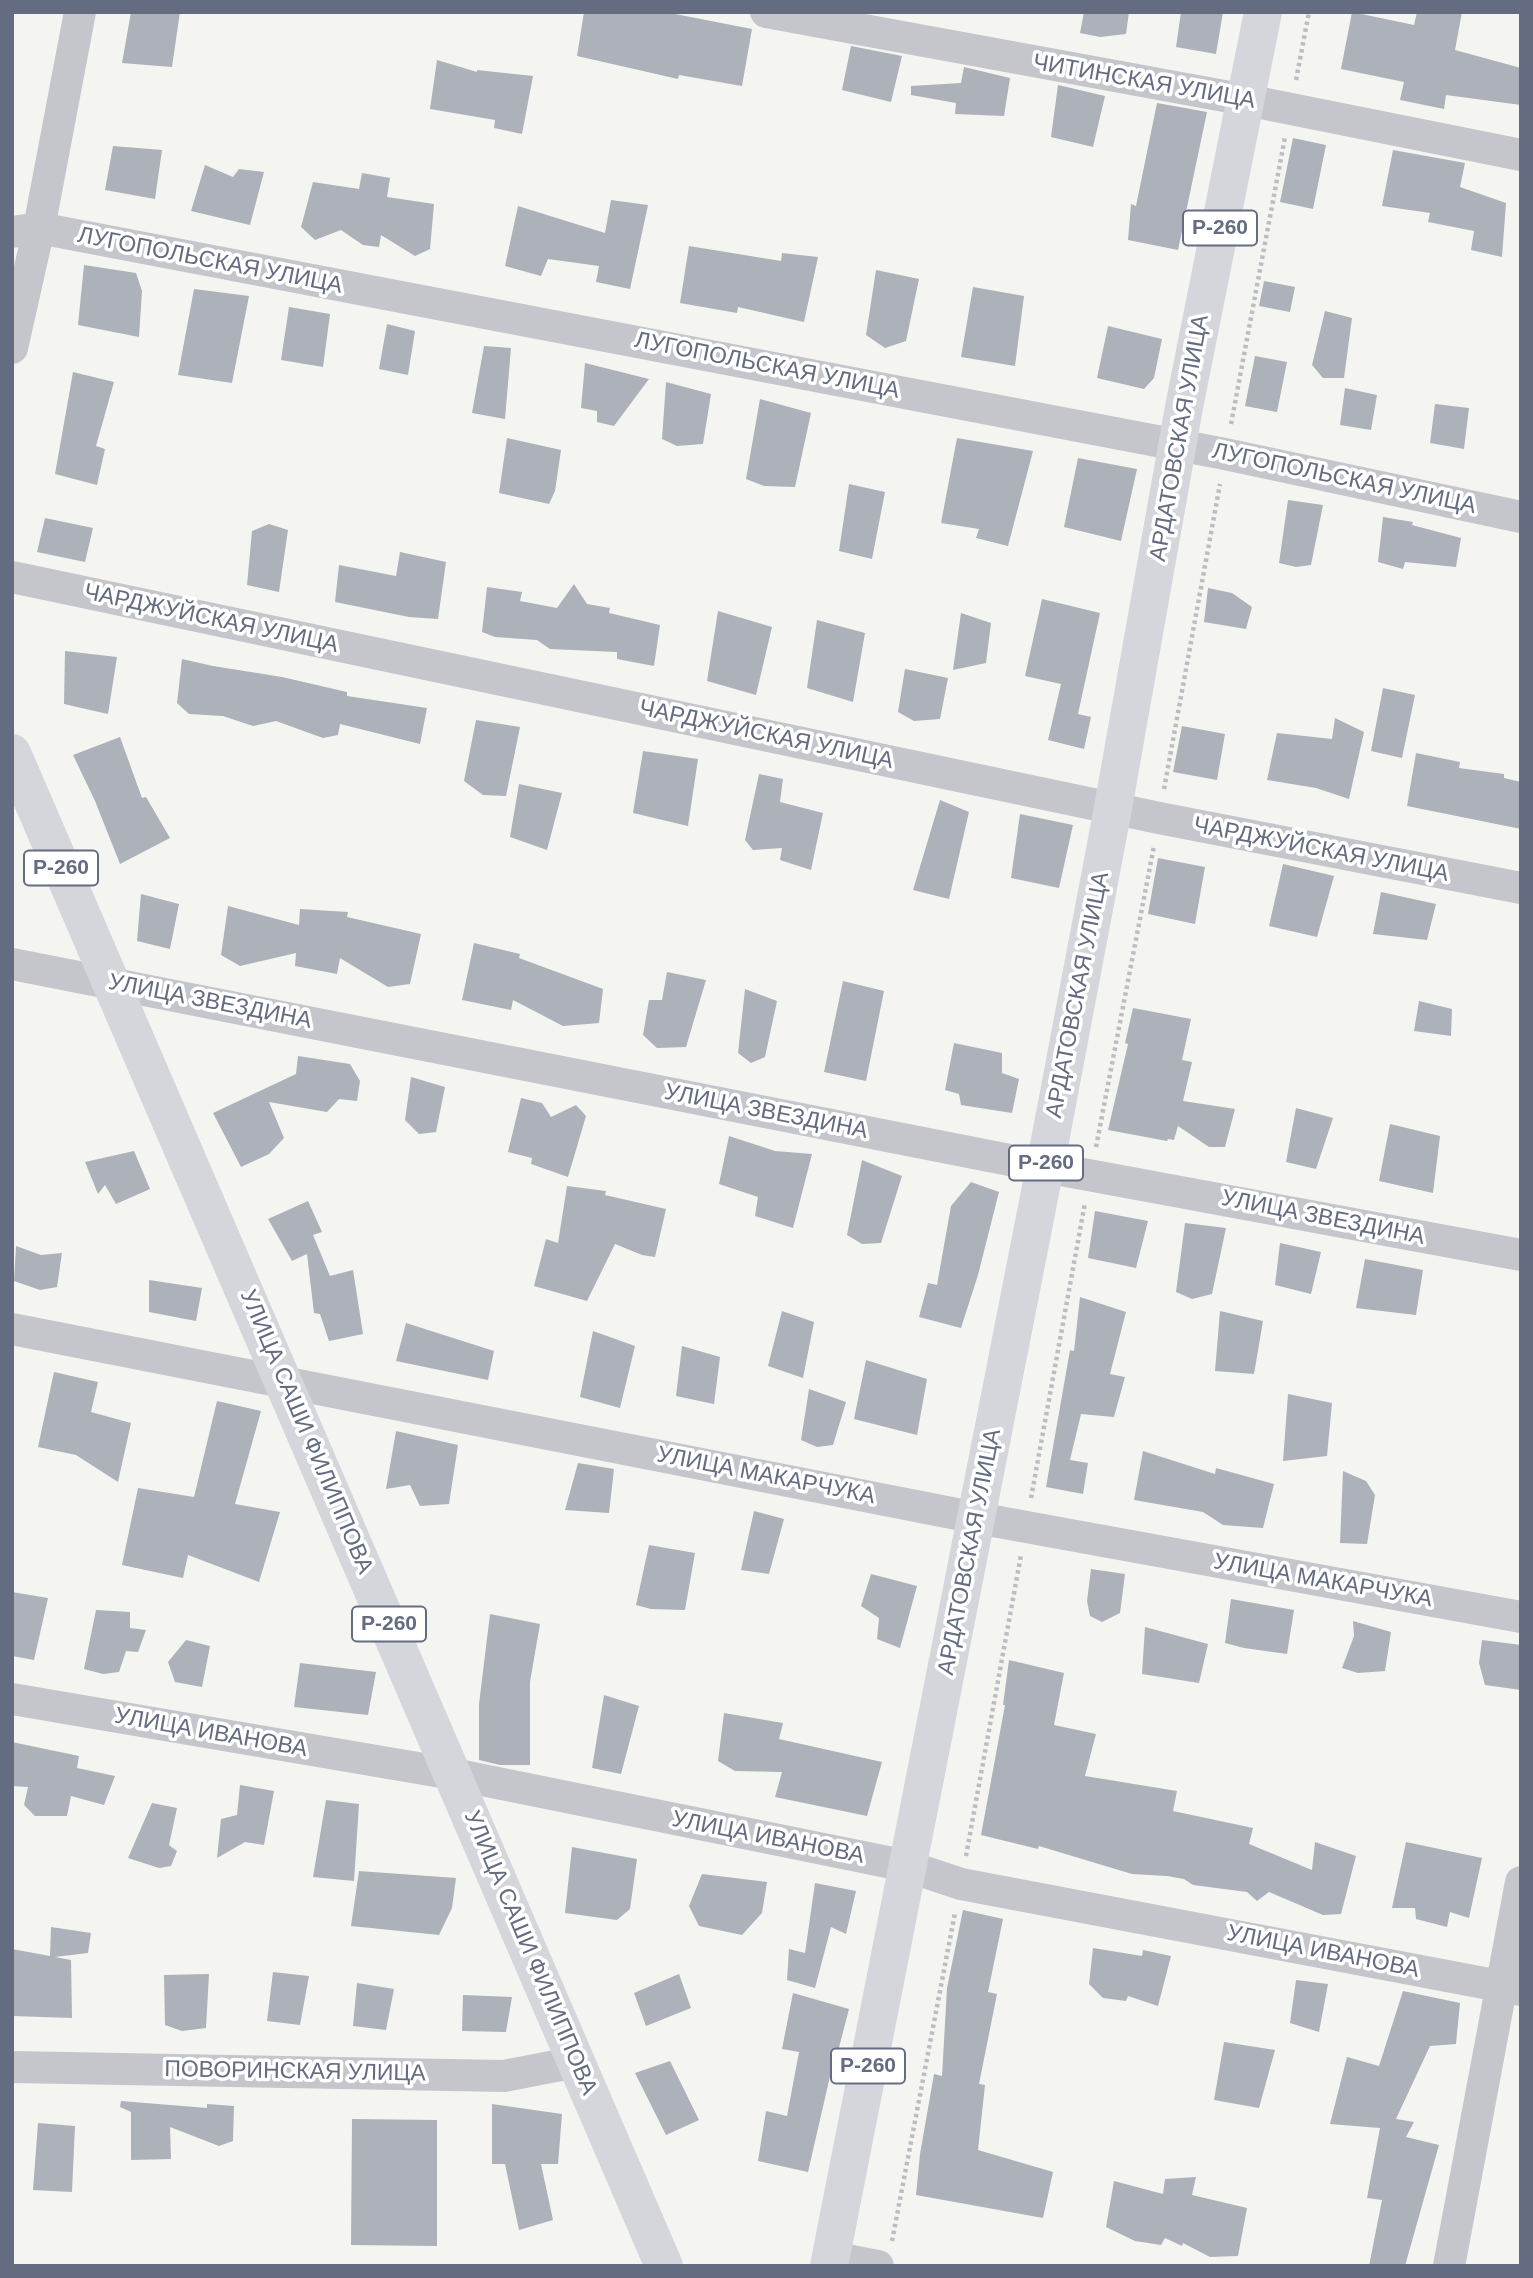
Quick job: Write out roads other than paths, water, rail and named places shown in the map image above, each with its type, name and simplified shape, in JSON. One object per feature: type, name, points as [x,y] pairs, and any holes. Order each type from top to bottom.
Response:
[{"type":"highway","name":"АРДАТОВСКАЯ УЛИЦА","points":[[830,2262],[1045,1167],[1113,808],[1177,444],[1263,12]]},
{"type":"highway","name":"УЛИЦА САШИ ФИЛИППОВА","points":[[12,753],[664,2266]]},
{"type":"street","points":[[12,348],[26,230],[80,12]]},
{"type":"street","name":"ЧИТИНСКАЯ УЛИЦА","points":[[766,12],[1246,100],[1521,155]]},
{"type":"street","name":"ЛУГОПОЛЬСКАЯ УЛИЦА","points":[[26,230],[1177,444],[1521,516]]},
{"type":"street","name":"ЧАРДЖУЙСКАЯ УЛИЦА","points":[[12,577],[1159,818],[1521,888]]},
{"type":"street","name":"УЛИЦА ЗВЕЗДИНА","points":[[12,964],[1045,1167],[1521,1255]]},
{"type":"street","name":"УЛИЦА МАКАРЧУКА","points":[[12,1329],[976,1518],[1521,1617]]},
{"type":"street","name":"УЛИЦА ИВАНОВА","points":[[12,1699],[453,1774],[907,1866],[961,1884],[1512,1988]]},
{"type":"street","points":[[1449,2266],[1512,1988],[1521,1882]]},
{"type":"street","name":"ПОВОРИНСКАЯ УЛИЦА","points":[[12,2067],[503,2076],[576,2062]]},
{"type":"street","points":[[830,2262],[884,2259]]}]
